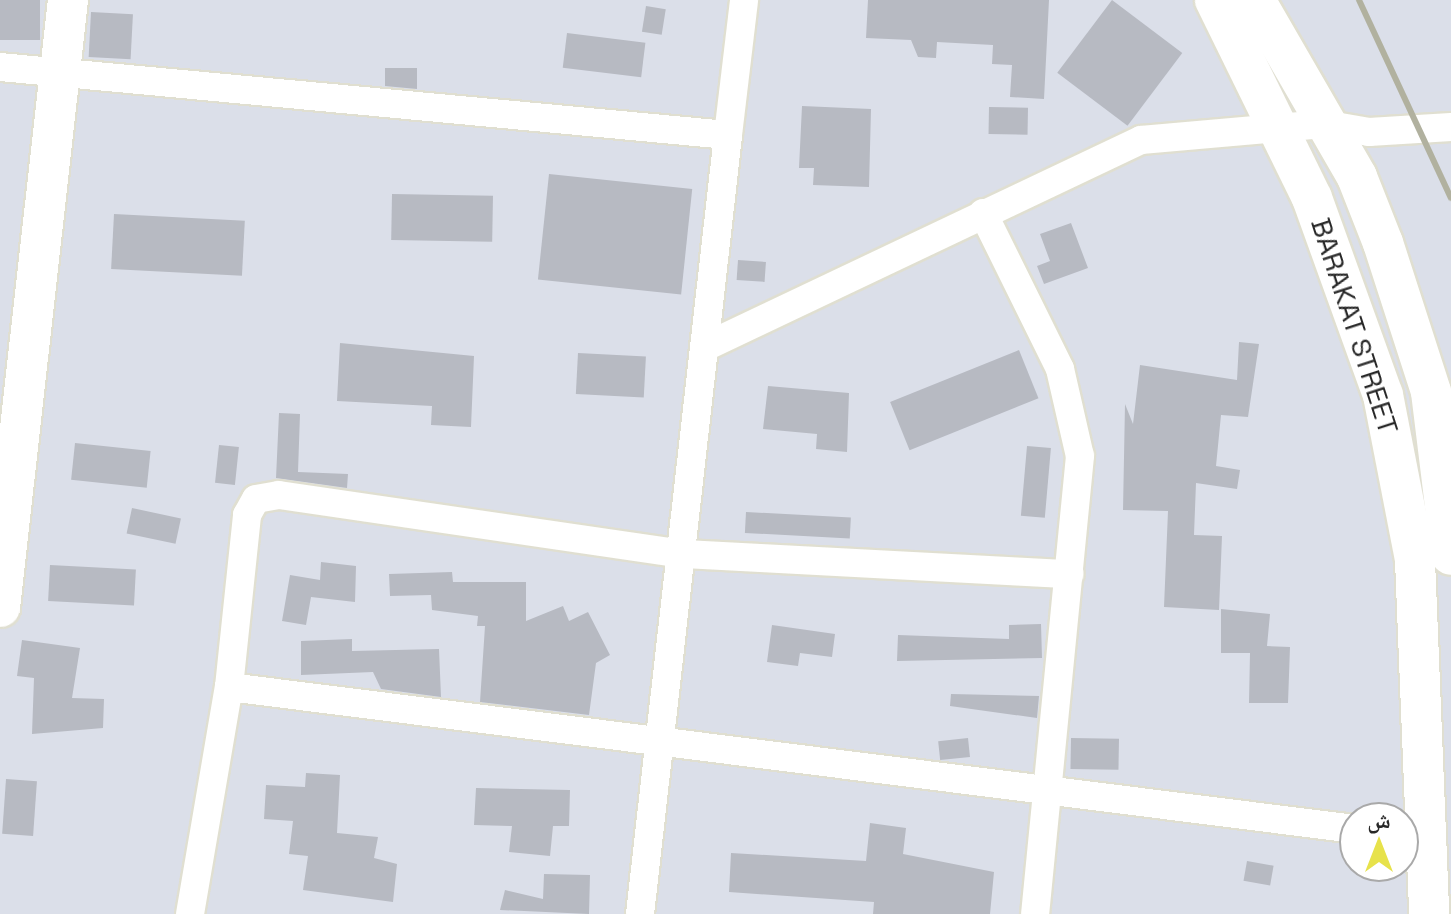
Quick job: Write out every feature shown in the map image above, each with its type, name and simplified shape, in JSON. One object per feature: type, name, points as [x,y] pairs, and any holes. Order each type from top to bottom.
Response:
[{"type":"main road","points":[[0,370],[32,70],[43,0]]},
{"type":"main road","points":[[0,607],[32,70],[68,0]]},
{"type":"main road","name":"BARAKAT STREET","points":[[1215,0],[1336,258],[1383,395],[1406,496],[1415,802]]},
{"type":"main road","name":"BARAKAT STREET","points":[[1255,0],[1323,124],[1357,177],[1427,379],[1451,555]]},
{"type":"main road","name":"BARAKAT STREET","points":[[1419,854],[1429,914]]},
{"type":"street","points":[[640,914],[684,554],[744,0]]},
{"type":"street","points":[[32,70],[728,135]]},
{"type":"street","points":[[707,346],[1141,140],[1273,126],[1323,124],[1369,132],[1451,127]]},
{"type":"street","points":[[983,213],[1075,411],[1080,456],[1050,791],[1035,914]]},
{"type":"street","points":[[190,914],[229,687],[247,515],[256,499],[279,495],[684,554],[1069,574]]},
{"type":"street","points":[[229,687],[662,736],[1050,791],[1339,827]]},
{"type":"building","points":[[0,0],[40,0],[40,40],[0,40]]},
{"type":"building","points":[[868,0],[1049,0],[1044,99],[1010,97],[1012,65],[992,64],[993,45],[937,42],[936,58],[918,57],[911,40],[866,38]]},
{"type":"building","points":[[1112,0],[1182,53],[1128,126],[1057,73]]},
{"type":"building","points":[[646,6],[666,9],[662,35],[642,32]]},
{"type":"building","points":[[91,12],[133,14],[131,59],[89,57]]},
{"type":"building","points":[[567,33],[645,43],[641,77],[563,68]]},
{"type":"building","points":[[385,68],[417,68],[417,89],[385,86]]},
{"type":"building","points":[[802,106],[871,109],[869,187],[813,185],[814,168],[799,168]]},
{"type":"building","points":[[989,107],[1028,108],[1028,135],[989,134]]},
{"type":"building","points":[[549,174],[692,189],[681,294],[538,279]]},
{"type":"building","points":[[392,194],[493,196],[492,242],[391,240]]},
{"type":"building","points":[[114,214],[245,221],[242,276],[111,269]]},
{"type":"building","points":[[1071,223],[1088,268],[1044,284],[1037,266],[1050,261],[1040,234]]},
{"type":"building","points":[[738,260],[766,262],[765,282],[737,280]]},
{"type":"building","points":[[1239,342],[1259,344],[1248,417],[1221,415],[1216,466],[1240,470],[1237,489],[1196,483],[1194,535],[1222,536],[1219,610],[1164,607],[1168,511],[1123,510],[1125,404],[1133,424],[1140,365],[1237,380]]},
{"type":"building","points":[[340,343],[474,356],[471,427],[431,425],[432,406],[337,401]]},
{"type":"building","points":[[1019,350],[1038,398],[910,450],[890,402]]},
{"type":"building","points":[[578,353],[646,357],[644,398],[576,394]]},
{"type":"building","points":[[768,386],[849,393],[847,452],[816,449],[817,434],[763,429]]},
{"type":"building","points":[[279,413],[300,414],[298,472],[348,474],[347,488],[276,478]]},
{"type":"building","points":[[75,443],[151,451],[147,488],[71,480]]},
{"type":"building","points":[[219,445],[239,447],[235,485],[215,483]]},
{"type":"building","points":[[1027,446],[1051,448],[1045,518],[1021,516]]},
{"type":"building","points":[[132,508],[181,518],[176,544],[127,533]]},
{"type":"building","points":[[746,512],[851,517],[850,538],[745,533]]},
{"type":"building","points":[[321,562],[356,566],[355,602],[311,597],[306,625],[282,621],[290,575],[320,580]]},
{"type":"building","points":[[50,565],[136,570],[134,605],[48,601]]},
{"type":"building","points":[[452,572],[453,582],[526,582],[526,621],[563,606],[569,621],[588,612],[610,655],[596,663],[589,715],[480,702],[485,626],[477,626],[478,616],[432,610],[431,595],[390,596],[389,574]]},
{"type":"building","points":[[1221,609],[1270,614],[1267,646],[1290,647],[1288,703],[1249,703],[1250,653],[1221,653]]},
{"type":"building","points":[[1041,624],[1042,658],[897,661],[898,635],[1009,639],[1009,625]]},
{"type":"building","points":[[772,625],[835,634],[832,657],[800,653],[798,666],[767,662]]},
{"type":"building","points":[[352,639],[352,651],[439,649],[441,697],[381,689],[373,672],[301,675],[301,641]]},
{"type":"building","points":[[22,640],[80,648],[72,698],[104,699],[103,728],[32,734],[34,678],[17,676]]},
{"type":"building","points":[[951,694],[1039,696],[1037,718],[950,706]]},
{"type":"building","points":[[968,738],[970,757],[940,760],[938,741]]},
{"type":"building","points":[[1071,738],[1119,739],[1118,770],[1070,769]]},
{"type":"building","points":[[306,773],[340,775],[337,833],[378,837],[374,858],[397,864],[393,902],[303,890],[308,856],[289,854],[293,821],[264,819],[266,785],[305,787]]},
{"type":"building","points":[[6,779],[37,781],[33,836],[2,834]]},
{"type":"building","points":[[476,788],[570,790],[569,826],[553,826],[550,856],[509,852],[512,826],[474,825]]},
{"type":"building","points":[[870,823],[906,828],[903,854],[994,872],[990,914],[873,914],[874,902],[729,892],[731,853],[866,861]]},
{"type":"building","points":[[1247,861],[1274,866],[1270,885],[1244,881]]},
{"type":"building","points":[[544,874],[590,875],[589,914],[500,910],[505,890],[543,899]]},
{"type":"railway","points":[[1359,0],[1451,198]]}]
